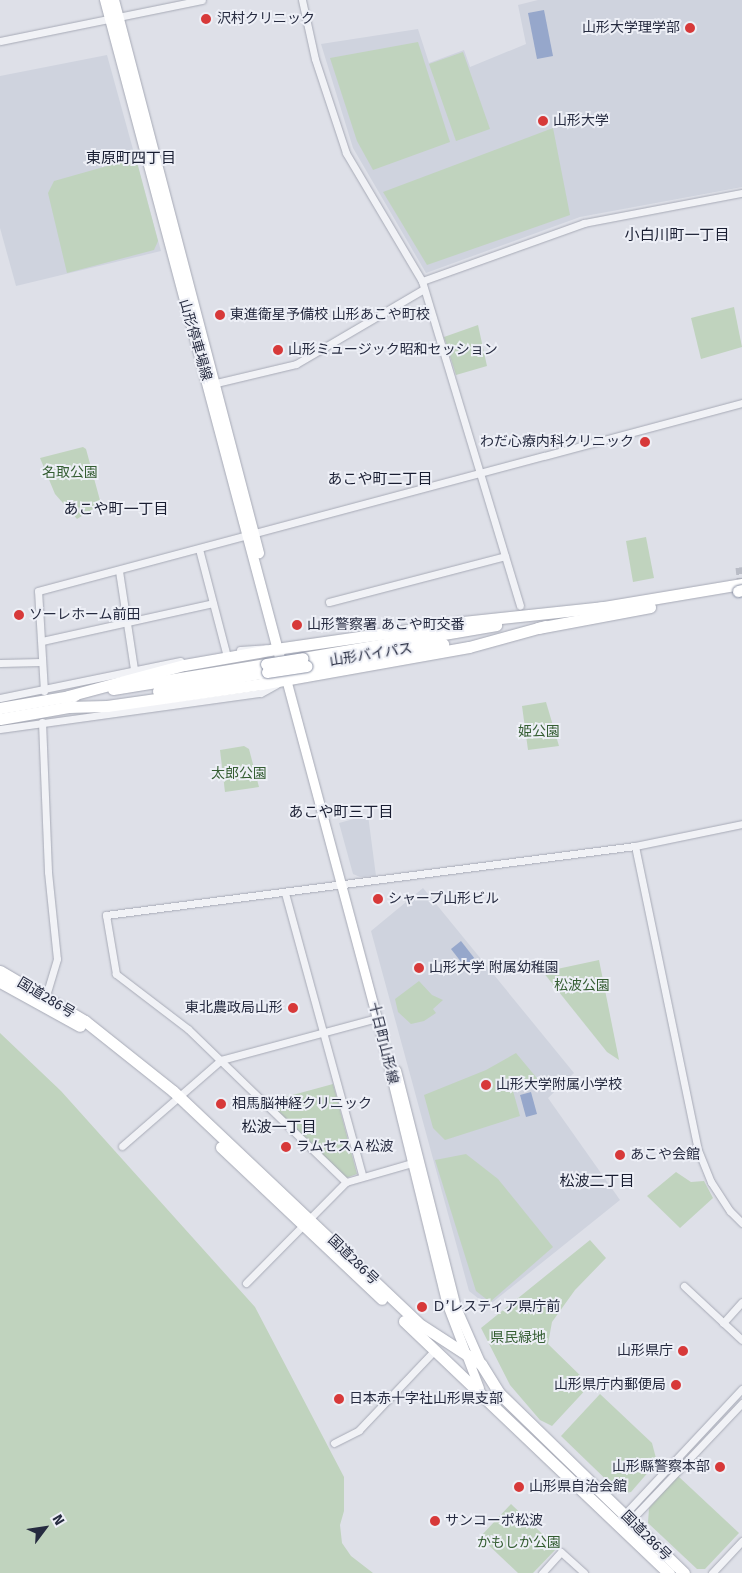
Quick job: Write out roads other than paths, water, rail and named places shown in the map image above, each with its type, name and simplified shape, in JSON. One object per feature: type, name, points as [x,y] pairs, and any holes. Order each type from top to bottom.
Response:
[{"type":"highway","name":"山形バイパス","points":[[305,662],[604,607],[741,588]]},
{"type":"highway","name":"山形バイパス","points":[[0,708],[67,702],[267,668],[545,626],[741,588]]},
{"type":"highway","points":[[67,702],[184,665],[280,648],[463,622],[604,607]]},
{"type":"highway","points":[[67,702],[107,706],[289,679],[469,647],[545,626]]},
{"type":"highway","name":"山形バイパス","points":[[0,719],[67,702]]},
{"type":"highway","name":"国道286号","points":[[0,971],[44,1000],[176,1099],[307,1222],[435,1336],[463,1350],[481,1364],[499,1393],[684,1573]]},
{"type":"highway","name":"国道286号","points":[[0,982],[44,1000]]},
{"type":"highway","name":"国道286号","points":[[307,1222],[434,1350],[669,1573]]},
{"type":"main road","name":"山形停車場線","points":[[106,0],[113,18],[212,384],[289,679]]},
{"type":"main road","name":"山形停車場線","points":[[113,18],[114,0]]},
{"type":"main road","name":"十日町山形線","points":[[289,679],[456,1306],[481,1364]]},
{"type":"main road","name":"十日町山形線","points":[[345,885],[412,1163],[454,1321],[475,1382],[490,1403]]},
{"type":"main road","points":[[435,1336],[448,1334],[454,1321]]},
{"type":"street","points":[[0,41],[202,0]]},
{"type":"street","points":[[302,0],[324,91],[346,153],[423,285],[520,606]]},
{"type":"street","points":[[212,384],[296,364],[423,285],[584,223],[742,193]]},
{"type":"street","points":[[44,692],[38,591],[119,571],[251,533],[742,402]]},
{"type":"street","points":[[199,549],[226,652]]},
{"type":"street","points":[[329,602],[505,556]]},
{"type":"street","points":[[119,571],[134,669]]},
{"type":"street","points":[[42,641],[213,603]]},
{"type":"street","points":[[0,698],[44,692],[134,669],[257,646],[280,648]]},
{"type":"street","points":[[0,663],[41,662]]},
{"type":"street","points":[[0,729],[260,693],[289,679]]},
{"type":"street","points":[[42,722],[47,864],[56,959],[44,1000]]},
{"type":"street","points":[[346,1182],[188,1029],[116,974],[106,914],[285,893],[635,846],[742,824]]},
{"type":"street","points":[[635,846],[698,1150],[711,1182],[730,1211],[742,1224]]},
{"type":"street","points":[[285,893],[325,1032],[362,1175]]},
{"type":"street","points":[[122,1146],[222,1060],[377,1018]]},
{"type":"street","points":[[246,1283],[346,1182],[362,1175],[412,1163]]},
{"type":"street","points":[[684,1286],[742,1340]]},
{"type":"street","points":[[723,1323],[742,1302]]},
{"type":"street","points":[[334,1443],[359,1430],[434,1350]]},
{"type":"street","points":[[620,1526],[742,1389]]},
{"type":"street","points":[[628,1517],[742,1403]]},
{"type":"street","points":[[712,1573],[742,1541]]},
{"type":"street","points":[[542,1573],[561,1552],[584,1573]]},
{"type":"water","points":[[544,10],[553,56],[537,59],[528,13]]},
{"type":"water","points":[[461,941],[475,959],[465,967],[451,949]]},
{"type":"water","points":[[531,1092],[537,1114],[526,1117],[520,1095]]},
{"type":"tunnel","points":[[739,567],[741,587]]},
{"type":"place","name":"沢村クリニック","points":[[206,19]]},
{"type":"place","name":"山形大学理学部","points":[[690,28]]},
{"type":"place","name":"山形大学","points":[[543,121]]},
{"type":"place","name":"東進衛星予備校 山形あこや町校","points":[[220,315]]},
{"type":"place","name":"山形ミュージック昭和セッション","points":[[278,350]]},
{"type":"place","name":"わだ心療内科クリニック","points":[[645,442]]},
{"type":"place","name":"ソーレホーム前田","points":[[19,615]]},
{"type":"place","name":"山形警察署 あこや町交番","points":[[297,625]]},
{"type":"place","name":"シャープ山形ビル","points":[[378,899]]},
{"type":"place","name":"山形大学 附属幼稚園","points":[[419,968]]},
{"type":"place","name":"東北農政局山形","points":[[293,1008]]},
{"type":"place","name":"山形大学附属小学校","points":[[486,1085]]},
{"type":"place","name":"相馬脳神経クリニック","points":[[221,1104]]},
{"type":"place","name":"ラムセスＡ松波","points":[[286,1147]]},
{"type":"place","name":"あこや会館","points":[[620,1155]]},
{"type":"place","name":"Ｄ’レスティア県庁前","points":[[422,1307]]},
{"type":"place","name":"山形県庁","points":[[683,1351]]},
{"type":"place","name":"山形県庁内郵便局","points":[[676,1385]]},
{"type":"place","name":"日本赤十字社山形県支部","points":[[339,1399]]},
{"type":"place","name":"山形縣警察本部","points":[[720,1467]]},
{"type":"place","name":"山形県自治会館","points":[[519,1487]]},
{"type":"place","name":"サンコーポ松波","points":[[435,1521]]},
{"type":"district","name":"東原町四丁目","points":[[131,159]]},
{"type":"district","name":"小白川町一丁目","points":[[677,236]]},
{"type":"district","name":"あこや町二丁目","points":[[380,480]]},
{"type":"district","name":"あこや町一丁目","points":[[116,510]]},
{"type":"district","name":"あこや町三丁目","points":[[341,813]]},
{"type":"district","name":"松波一丁目","points":[[279,1128]]},
{"type":"district","name":"松波二丁目","points":[[597,1182]]},
{"type":"park label","name":"名取公園","points":[[70,473]]},
{"type":"park label","name":"姫公園","points":[[539,732]]},
{"type":"park label","name":"太郎公園","points":[[239,774]]},
{"type":"park label","name":"松波公園","points":[[582,986]]},
{"type":"park label","name":"県民緑地","points":[[518,1338]]},
{"type":"park label","name":"かもしか公園","points":[[519,1543]]}]
